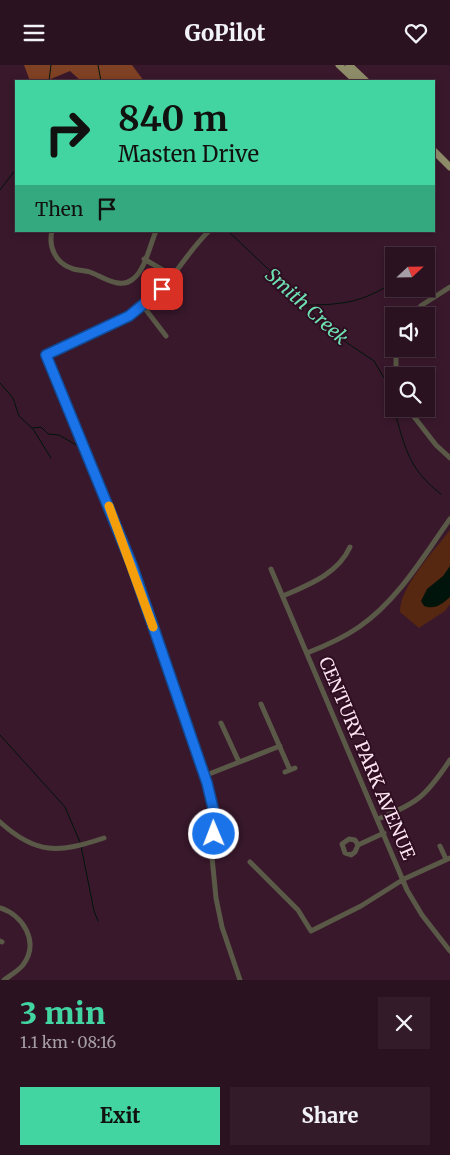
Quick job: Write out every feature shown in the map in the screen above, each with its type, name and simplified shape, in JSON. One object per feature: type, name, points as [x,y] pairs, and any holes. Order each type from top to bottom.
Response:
[{"type":"main road","points":[[339,65],[355,80]]},
{"type":"main road","points":[[349,65],[365,80]]},
{"type":"main road","points":[[435,152],[450,167]]},
{"type":"street","points":[[52,232],[53,250],[62,263],[111,281],[123,283],[131,281],[137,274],[156,232]]},
{"type":"street","points":[[208,232],[172,276],[143,306],[122,320],[46,355],[132,565],[204,775],[213,808],[212,857],[216,898],[222,927],[240,980]]},
{"type":"street","points":[[144,259],[172,276]]},
{"type":"street","points":[[420,307],[450,287]]},
{"type":"street","points":[[143,306],[166,336]]},
{"type":"street","points":[[414,417],[436,445],[450,458]]},
{"type":"street","points":[[307,653],[348,634],[382,609],[403,584],[450,519]]},
{"type":"street","points":[[283,596],[325,576],[345,557],[350,547]]},
{"type":"street","name":"CENTURY PARK AVENUE","points":[[271,569],[412,899],[450,951]]},
{"type":"street","points":[[261,704],[290,770]]},
{"type":"street","points":[[221,723],[239,762]]},
{"type":"street","points":[[204,775],[280,746]]},
{"type":"street","points":[[378,819],[407,807],[422,797],[431,789],[450,760]]},
{"type":"street","points":[[0,822],[20,839],[45,849],[77,847],[104,838]]},
{"type":"street","points":[[358,845],[384,833]]},
{"type":"street","points":[[250,861],[298,910],[309,924],[311,931],[361,906],[404,879],[448,858],[440,846]]},
{"type":"street","points":[[0,907],[19,917],[28,933],[30,944],[28,956],[23,964],[4,980],[0,976]]},
{"type":"shaded area","points":[[24,65],[132,65],[143,80],[80,80],[70,71],[48,80],[30,80]]},
{"type":"shaded area","points":[[450,530],[450,604],[445,611],[419,628],[400,612],[401,602],[419,569]]},
{"type":"shaded area","points":[[450,566],[450,597],[435,607],[424,606],[421,601],[427,589],[443,576]]},
{"type":"waterway","points":[[49,80],[51,65]]},
{"type":"waterway","name":"Smith Creek","points":[[98,65],[101,80]]},
{"type":"waterway","points":[[0,190],[15,170]]},
{"type":"waterway","name":"Smith Creek","points":[[229,232],[304,303],[328,330],[374,361],[385,379]]},
{"type":"waterway","points":[[307,305],[352,301],[385,288]]},
{"type":"waterway","points":[[0,383],[13,398],[19,416],[32,428],[41,427],[48,434],[59,435],[78,446]]},
{"type":"waterway","name":"Smith Creek","points":[[396,417],[409,456],[421,476],[441,494]]},
{"type":"waterway","points":[[33,429],[51,458]]},
{"type":"waterway","points":[[0,735],[65,807],[80,842]]},
{"type":"waterway","points":[[81,846],[94,911],[98,921]]},
{"type":"slow traffic","points":[[109,506],[153,627]]},
{"type":"route","points":[[162,289],[150,301],[129,316],[46,355],[134,570],[207,783],[213,808],[214,834]]}]
